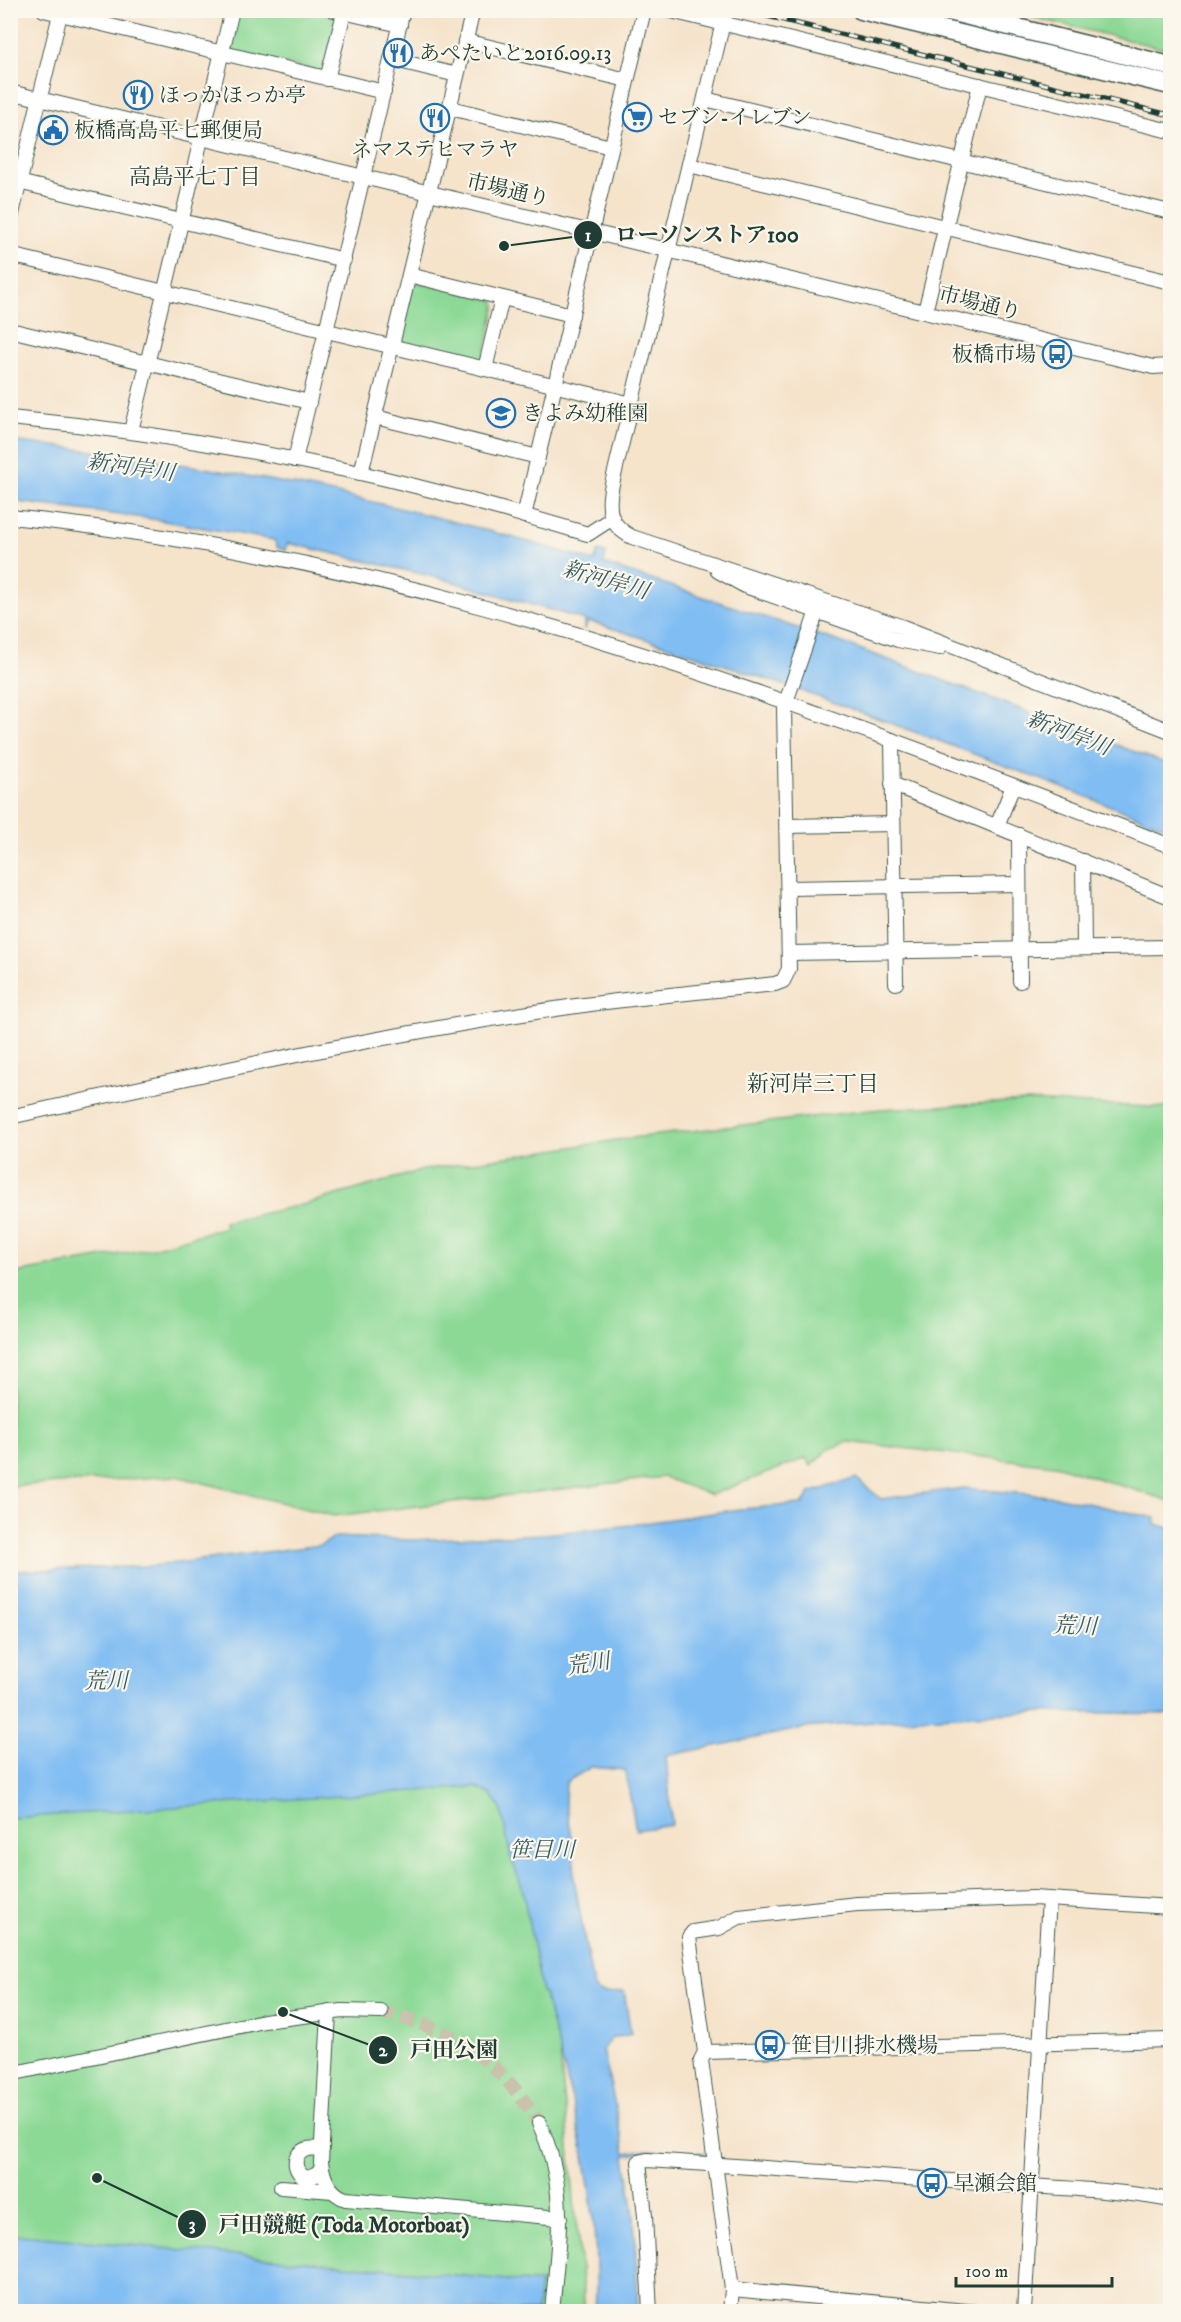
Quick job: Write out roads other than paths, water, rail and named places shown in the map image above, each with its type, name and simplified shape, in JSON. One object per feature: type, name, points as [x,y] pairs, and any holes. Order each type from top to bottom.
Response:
[{"type":"main road","points":[[861,10],[1170,85]]},
{"type":"main road","points":[[945,10],[1170,66]]},
{"type":"street","points":[[44,10],[61,12],[384,92]]},
{"type":"street","points":[[130,431],[232,10]]},
{"type":"street","points":[[295,459],[403,10]]},
{"type":"street","points":[[362,473],[473,10]]},
{"type":"street","points":[[524,516],[644,10]]},
{"type":"street","points":[[667,10],[724,17],[980,85],[1170,131]]},
{"type":"street","points":[[10,222],[15,181],[40,99],[61,12]]},
{"type":"street","points":[[327,79],[339,12],[400,25]]},
{"type":"street","points":[[724,17],[609,497],[611,519],[620,530],[632,537],[903,627],[1170,731]]},
{"type":"street","points":[[465,41],[627,80]]},
{"type":"street","points":[[392,58],[458,75]]},
{"type":"street","points":[[925,312],[980,85]]},
{"type":"street","name":"市場通り","points":[[10,92],[1154,367],[1170,366]]},
{"type":"street","points":[[705,99],[1170,212]]},
{"type":"street","points":[[450,108],[611,147]]},
{"type":"street","points":[[689,165],[1170,282]]},
{"type":"street","points":[[15,181],[344,260]]},
{"type":"street","points":[[10,255],[632,404]]},
{"type":"street","points":[[409,275],[572,315]]},
{"type":"street","points":[[485,369],[502,298]]},
{"type":"street","points":[[10,330],[309,402]]},
{"type":"street","points":[[375,417],[538,457]]},
{"type":"street","points":[[10,418],[130,431],[295,459],[362,473],[588,534],[611,519]]},
{"type":"street","points":[[10,517],[202,543],[384,581],[498,610],[786,701],[1170,846]]},
{"type":"street","points":[[686,554],[745,586],[816,614],[898,640],[977,656]]},
{"type":"street","points":[[10,1117],[215,1072],[502,1018],[578,1006],[778,984],[788,974],[789,953],[786,701],[816,614]]},
{"type":"street","points":[[892,740],[896,983]]},
{"type":"street","points":[[892,784],[1170,897]]},
{"type":"street","points":[[997,826],[1013,786]]},
{"type":"street","points":[[787,826],[893,824]]},
{"type":"street","points":[[1018,835],[1020,981]]},
{"type":"street","points":[[1083,861],[1084,948]]},
{"type":"street","points":[[788,888],[1019,884]]},
{"type":"street","points":[[789,953],[1170,947]]},
{"type":"street","points":[[1024,2312],[1049,1899]]},
{"type":"street","points":[[730,2312],[732,2289],[701,2060],[705,2052],[689,1937],[693,1932],[719,1928],[738,1917],[857,1904],[1049,1899],[1170,1907]]},
{"type":"street","points":[[329,2012],[322,2169],[333,2191]]},
{"type":"street","points":[[10,2074],[264,2021],[329,2012],[381,2012]]},
{"type":"street","points":[[705,2052],[1170,2040]]},
{"type":"street","points":[[539,2123],[556,2169],[560,2194],[552,2312]]},
{"type":"street","points":[[322,2149],[309,2148],[301,2152],[296,2160],[300,2174],[307,2178],[316,2175],[322,2169]]},
{"type":"street","points":[[650,2312],[645,2216],[639,2162],[647,2160],[1032,2187],[1148,2196],[1170,2200]]},
{"type":"street","points":[[281,2187],[333,2191],[346,2199],[560,2218]]},
{"type":"street","points":[[732,2289],[977,2312]]},
{"type":"water","name":"新河岸川","points":[[11,441],[158,460],[305,487],[450,521],[594,561],[598,551],[606,553],[604,564],[846,644],[1170,765],[1170,829],[954,746],[735,668],[588,621],[584,629],[585,620],[443,579],[288,543],[286,550],[278,548],[274,540],[152,519],[11,501]]},
{"type":"water","points":[[856,1478],[881,1499],[964,1488],[1059,1497],[1156,1518],[1155,1524],[1170,1528],[1170,1714],[1033,1712],[918,1718],[805,1728],[666,1756],[672,1825],[636,1830],[625,1770],[591,1767],[566,1782],[565,1802],[574,1847],[574,1879],[593,1986],[603,1993],[624,1991],[631,2034],[610,2039],[603,2050],[625,2153],[643,2150],[706,2153],[706,2156],[644,2152],[625,2156],[634,2216],[638,2311],[595,2311],[594,2230],[583,2150],[565,2072],[544,1993],[542,1993],[522,1887],[511,1858],[501,1808],[490,1794],[475,1787],[11,1818],[11,1571],[152,1566],[321,1545],[336,1537],[411,1540],[545,1534],[623,1526],[740,1509],[802,1504],[810,1493]]},
{"type":"water","points":[[10,2234],[540,2283],[537,2311],[11,2311]]},
{"type":"tunnel","points":[[381,2012],[431,2028],[472,2050],[491,2064],[507,2081],[539,2123]]},
{"type":"railway","points":[[742,10],[1170,115]]},
{"type":"place","name":"あぺたいと2016.09.13","points":[[398,53]]},
{"type":"place","name":"ほっかほっか亭","points":[[138,95]]},
{"type":"place","name":"セブン-イレブン","points":[[637,117]]},
{"type":"place","name":"ネマステヒマラヤ","points":[[435,118]]},
{"type":"place","name":"板橋高島平七郵便局","points":[[53,130]]},
{"type":"place","name":"ローソンストア100","points":[[504,246]]},
{"type":"place","name":"板橋市場","points":[[1057,354]]},
{"type":"place","name":"きよみ幼稚園","points":[[501,413]]},
{"type":"place","name":"戸田公園","points":[[283,2012]]},
{"type":"place","name":"笹目川排水機場","points":[[770,2045]]},
{"type":"place","name":"戸田競艇 (Toda Motorboat)","points":[[97,2178]]},
{"type":"place","name":"早瀬会館","points":[[932,2183]]},
{"type":"district","name":"高島平七丁目","points":[[195,176]]},
{"type":"district","name":"新河岸三丁目","points":[[813,1083]]},
{"type":"water label","name":"荒川","points":[[1075,1625]]},
{"type":"water label","name":"荒川","points":[[588,1663]]},
{"type":"water label","name":"荒川","points":[[106,1680]]},
{"type":"water label","name":"笹目川","points":[[542,1849]]}]
